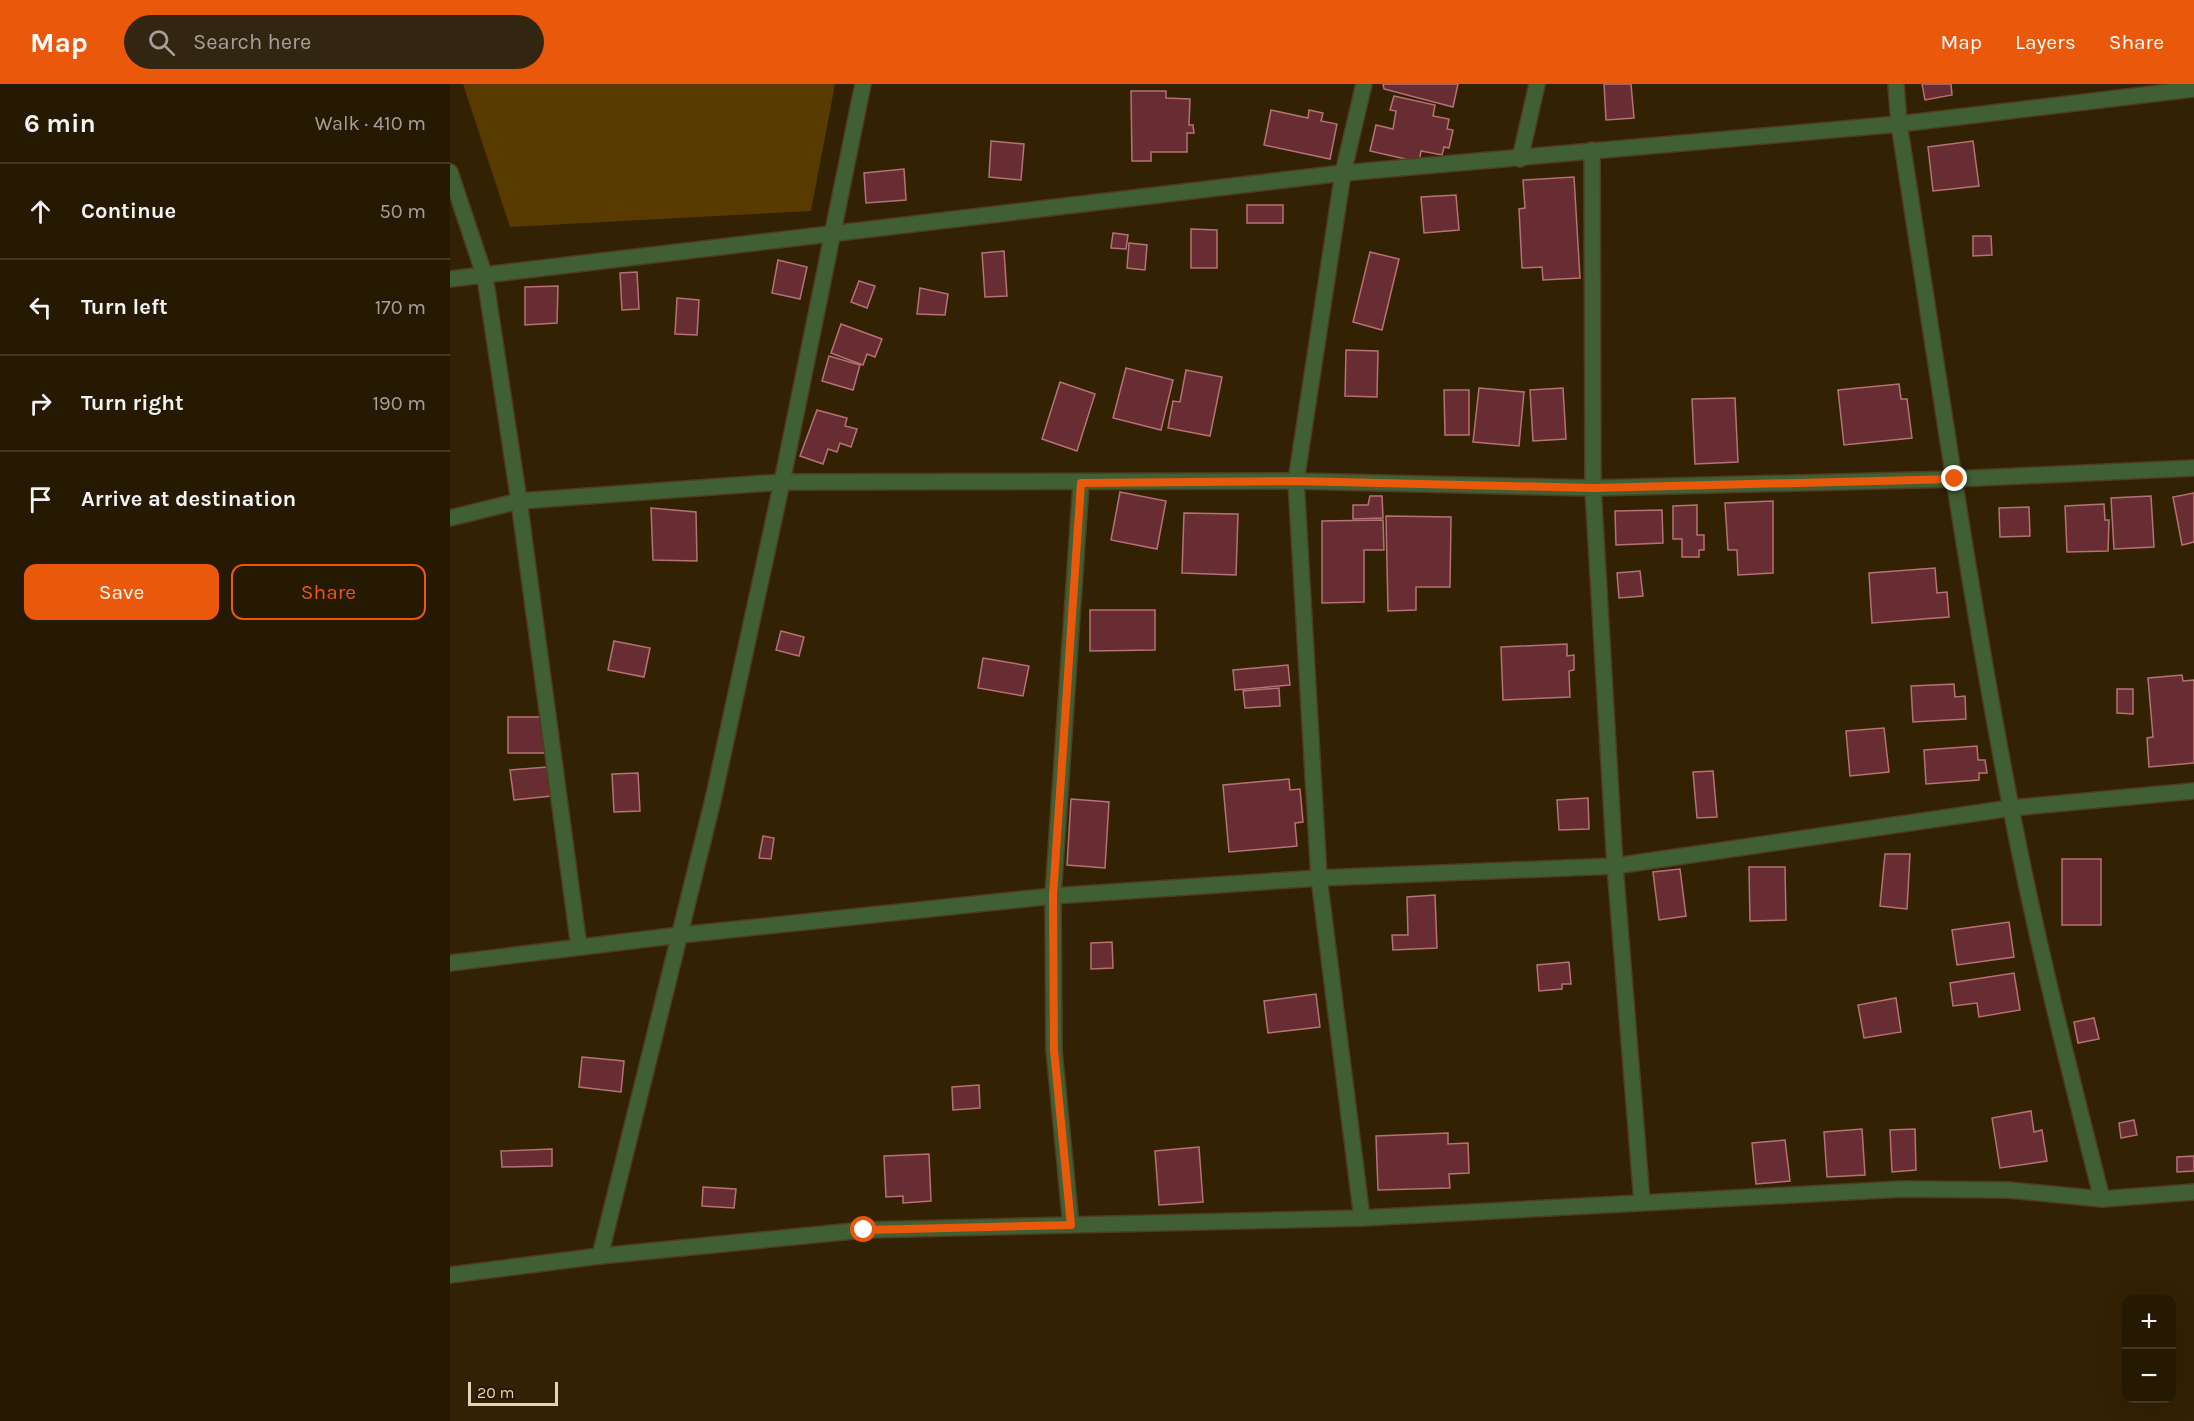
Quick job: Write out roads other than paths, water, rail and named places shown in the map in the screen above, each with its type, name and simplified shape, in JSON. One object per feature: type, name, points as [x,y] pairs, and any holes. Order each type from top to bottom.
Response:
[{"type":"street","points":[[600,1256],[713,800],[782,482],[863,84]]},
{"type":"street","points":[[1362,1218],[1319,878],[1296,481],[1343,173],[1364,84]]},
{"type":"street","points":[[1520,159],[1537,84]]},
{"type":"street","points":[[1896,84],[1899,124],[1955,479],[2011,808],[2069,1070],[2102,1199]]},
{"type":"street","points":[[450,279],[485,277],[833,232],[1343,173],[1899,124],[2194,88]]},
{"type":"street","points":[[1592,150],[1593,488],[1615,866],[1642,1202]]},
{"type":"street","points":[[450,172],[485,277],[519,501],[579,946]]},
{"type":"street","points":[[450,518],[519,501],[782,482],[1296,481],[1593,488],[1955,479],[2194,468]]},
{"type":"street","points":[[1071,1225],[1054,1050],[1053,896],[1081,483]]},
{"type":"street","points":[[450,963],[579,946],[1053,896],[1319,878],[1615,866],[2011,808],[2194,791]]},
{"type":"street","points":[[450,1275],[600,1256],[864,1230],[1362,1218],[1902,1189],[2009,1190],[2102,1199],[2194,1192]]}]
